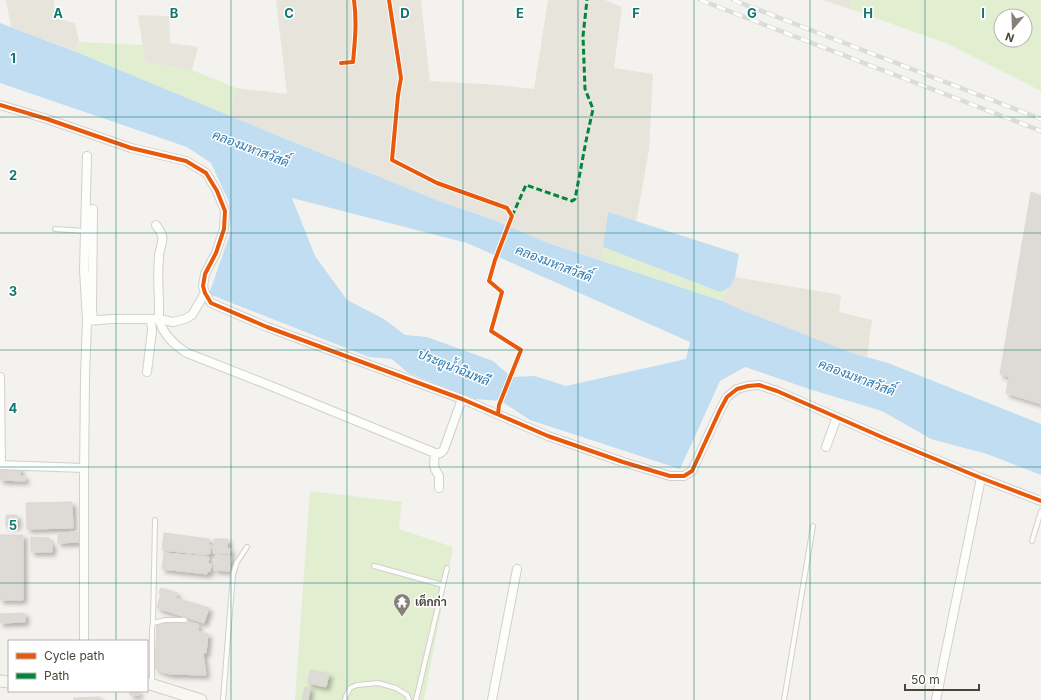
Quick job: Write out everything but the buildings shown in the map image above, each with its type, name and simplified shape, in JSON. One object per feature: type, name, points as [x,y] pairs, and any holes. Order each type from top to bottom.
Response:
[{"type":"street","points":[[0,105],[47,119],[131,148],[186,161],[206,173],[217,191],[225,211],[224,229],[216,253],[205,274],[203,286],[211,303],[267,327],[462,399],[548,436],[623,462],[670,476],[684,476],[692,471],[727,397],[737,389],[759,385],[777,391],[884,438],[981,478],[1041,501]]},
{"type":"street","points":[[87,156],[84,270],[90,321]]},
{"type":"street","points":[[84,640],[84,468],[90,321],[92,308],[93,208]]},
{"type":"street","points":[[147,372],[155,319],[159,255],[163,243],[162,233],[156,225]]},
{"type":"street","points":[[90,321],[155,319],[173,322],[185,319],[192,315],[205,293]]},
{"type":"street","points":[[155,319],[170,339],[187,353],[438,454],[442,453],[444,450],[462,399]]},
{"type":"street","points":[[0,377],[1,465],[84,468]]},
{"type":"street","points":[[826,448],[837,417]]},
{"type":"street","points":[[435,453],[434,464],[439,476],[439,488]]},
{"type":"street","points":[[936,700],[981,478]]},
{"type":"street","points":[[492,700],[517,569]]},
{"type":"street","points":[[150,684],[179,697],[200,700]]},
{"type":"lane","points":[[55,229],[85,231]]},
{"type":"lane","points":[[1032,541],[1041,511]]},
{"type":"lane","points":[[150,684],[155,520]]},
{"type":"lane","points":[[784,700],[813,526]]},
{"type":"lane","points":[[223,700],[233,574],[237,562],[247,547]]},
{"type":"lane","points":[[374,566],[443,585]]},
{"type":"lane","points":[[416,700],[447,568]]},
{"type":"lane","points":[[153,622],[165,620],[185,620]]},
{"type":"lane","points":[[345,700],[350,688],[357,685],[378,683],[396,688],[407,695],[409,700]]},
{"type":"shaded area","points":[[6,0],[54,0],[55,18],[75,23],[79,42],[75,51],[11,27]]},
{"type":"shaded area","points":[[276,0],[421,0],[430,81],[498,85],[534,89],[548,0],[605,0],[622,7],[614,68],[653,74],[649,150],[636,222],[608,212],[602,261],[548,243],[494,220],[439,201],[229,116],[236,88],[287,94]]},
{"type":"shaded area","points":[[823,0],[851,0],[850,9]]},
{"type":"shaded area","points":[[138,15],[169,16],[170,43],[198,47],[192,70],[145,62]]},
{"type":"shaded area","points":[[735,277],[841,295],[839,312],[872,320],[867,357],[852,353],[722,301]]},
{"type":"green space","points":[[851,0],[1041,0],[1041,91],[946,43],[850,9]]},
{"type":"green space","points":[[79,42],[143,45],[145,62],[192,70],[236,88],[229,116],[75,51]]},
{"type":"green space","points":[[603,247],[720,292],[730,287],[722,301],[602,261]]},
{"type":"green space","points":[[310,491],[402,502],[399,529],[453,547],[424,700],[295,700]]},
{"type":"water","points":[[0,23],[79,53],[439,201],[494,220],[548,243],[722,301],[852,353],[888,363],[1041,424],[1041,475],[987,454],[931,439],[882,411],[809,389],[745,367],[720,381],[680,469],[530,420],[501,401],[475,399],[408,373],[392,359],[369,357],[209,294],[231,231],[229,202],[211,163],[187,147],[0,83]],"holes":[[[292,198],[467,243],[690,342],[686,359],[566,386],[535,376],[511,377],[493,361],[427,337],[405,335],[384,319],[347,300],[315,256]]]},
{"type":"water","points":[[608,212],[739,254],[735,277],[730,287],[720,292],[603,247]]},
{"type":"railway","points":[[700,0],[1041,131]]},
{"type":"railway","points":[[733,0],[1041,119]]},
{"type":"marked path","points":[[512,216],[526,185],[572,201],[575,199],[593,109],[585,89],[583,36],[587,0]]},
{"type":"cycle path","points":[[341,63],[353,62],[356,23],[354,0]]},
{"type":"cycle path","points":[[389,0],[401,78],[392,160],[437,183],[507,208],[512,216],[495,260],[489,281],[502,292],[491,331],[521,350],[499,405],[498,414]]},
{"type":"cycle path","points":[[0,105],[47,119],[131,148],[186,161],[206,173],[217,191],[225,211],[224,229],[216,253],[205,274],[203,286],[211,303],[267,327],[462,399],[548,436],[623,462],[670,476],[684,476],[692,471],[727,397],[737,389],[759,385],[777,391],[884,438],[981,478],[1041,501]]},
{"type":"place","name":"เต็กก่า","points":[[402,617]]},
{"type":"water label","name":"คลองมหาสวัสดิ์","points":[[251,148]]},
{"type":"water label","name":"คลองมหาสวัสดิ์","points":[[554,263]]},
{"type":"water label","name":"ประตูน้ำฉิมพลี","points":[[454,367]]},
{"type":"water label","name":"คลองมหาสวัสดิ์","points":[[857,377]]}]
